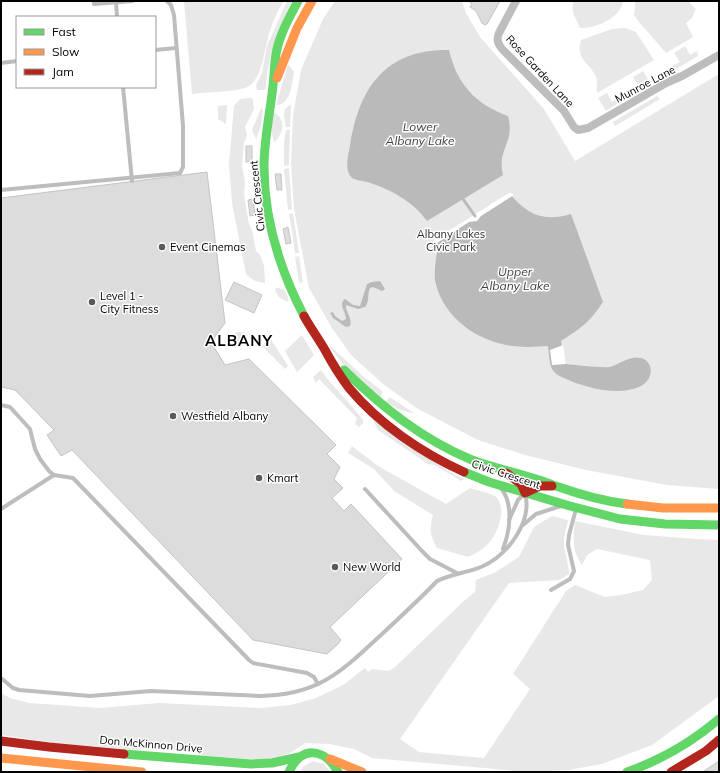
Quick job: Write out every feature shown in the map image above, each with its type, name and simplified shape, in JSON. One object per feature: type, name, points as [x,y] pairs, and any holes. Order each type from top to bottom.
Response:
[{"type":"street","name":"Civic Crescent","points":[[298,1],[288,19],[276,55],[265,134],[264,161],[266,198],[276,251],[287,282],[311,328],[339,374],[361,400],[387,423],[410,441],[461,472],[565,505],[638,521],[672,524],[719,525]]},
{"type":"street","name":"Civic Crescent","points":[[272,92],[291,42],[312,1]]},
{"type":"street","name":"Rose Garden Lane","points":[[516,1],[497,37],[498,42],[503,50],[564,111],[575,129],[580,130]]},
{"type":"street","name":"Munroe Lane","points":[[580,130],[588,128],[666,83],[682,76],[719,55]]},
{"type":"street","name":"Civic Crescent","points":[[329,357],[368,394],[404,424],[429,439],[472,460],[500,470],[542,480],[559,487],[609,501],[644,506],[719,508]]},
{"type":"street","points":[[500,470],[510,475],[520,484],[525,493],[540,486],[559,487]]},
{"type":"street","points":[[627,772],[662,758],[681,747],[719,719]]},
{"type":"street","points":[[670,772],[706,751],[719,740]]},
{"type":"street","name":"Don McKinnon Drive","points":[[1,741],[49,747],[259,765],[276,763],[314,753],[329,758]]},
{"type":"street","points":[[289,772],[292,764],[299,757]]},
{"type":"street","points":[[1,758],[38,763],[142,772]]},
{"type":"street","points":[[329,758],[338,772]]},
{"type":"street","points":[[329,758],[362,772]]},
{"type":"lane","points":[[94,1],[94,4],[132,1]]},
{"type":"lane","points":[[1,190],[132,179],[180,173],[183,167],[183,126],[172,8],[167,1]]},
{"type":"lane","points":[[116,2],[117,16]]},
{"type":"lane","points":[[156,50],[176,48]]},
{"type":"lane","points":[[1,63],[16,62]]},
{"type":"lane","points":[[123,88],[132,179]]},
{"type":"lane","points":[[1,405],[10,407],[30,429],[35,449],[49,471],[54,475],[73,478],[249,660],[253,663],[307,673],[314,677],[318,684]]},
{"type":"lane","points":[[1,509],[54,475]]},
{"type":"lane","points":[[499,485],[509,504],[507,540],[502,551]]},
{"type":"lane","points":[[365,489],[430,559],[457,573]]},
{"type":"lane","points":[[1,678],[13,688],[19,690],[90,696],[151,691],[274,696],[295,692],[318,684],[340,672],[437,582],[457,573],[482,566],[490,562],[517,535],[522,526],[527,499],[525,493],[518,500],[509,520]]},
{"type":"lane","points":[[522,526],[536,514],[565,505]]},
{"type":"lane","points":[[551,590],[570,579],[574,571],[568,545],[576,508]]},
{"type":"green space","points":[[184,1],[284,1],[269,33],[259,72],[252,83],[247,87],[236,90],[192,94]]},
{"type":"green space","points":[[287,1],[292,1],[274,43],[266,88],[264,90],[257,90],[256,85],[262,73],[267,46]]},
{"type":"green space","name":"Albany Lakes Civic Park","points":[[335,1],[462,1],[466,13],[480,37],[544,109],[575,161],[719,74],[719,489],[667,485],[586,470],[525,455],[478,440],[418,409],[383,384],[351,355],[332,328],[309,288],[294,209],[291,163],[293,116],[301,70],[323,19]]},
{"type":"green space","points":[[573,1],[623,1],[618,13],[606,21],[593,27],[580,28],[573,13]]},
{"type":"green space","points":[[635,1],[688,1],[696,9],[692,18],[686,23],[693,37],[666,53],[634,15]]},
{"type":"green space","points":[[625,28],[636,32],[654,60],[597,93],[596,77],[580,52],[581,40],[612,29]]},
{"type":"green space","points":[[685,46],[690,55],[697,51],[698,56],[676,69],[672,66],[680,62],[674,53]]},
{"type":"green space","points":[[288,64],[294,72],[290,93],[285,101],[276,105]]},
{"type":"green space","points":[[643,71],[651,84],[635,94],[632,90],[639,86],[633,77]]},
{"type":"green space","points":[[607,93],[612,102],[619,98],[621,101],[606,111],[598,98]]},
{"type":"green space","points":[[657,96],[660,99],[615,126],[613,122]]},
{"type":"green space","points":[[251,98],[253,100],[254,109],[245,127],[247,135],[244,143],[242,166],[245,181],[244,195],[256,251],[260,255],[264,266],[265,283],[254,280],[246,274],[232,203],[229,164],[234,106],[240,99]]},
{"type":"green space","points":[[227,105],[226,124],[218,119],[218,106]]},
{"type":"green space","points":[[290,105],[290,127],[286,127],[284,115],[285,109]]},
{"type":"green space","points":[[261,108],[263,110],[261,126],[256,139],[252,130]]},
{"type":"green space","points":[[273,112],[282,122],[282,131],[274,142],[271,130]]},
{"type":"green space","points":[[286,130],[290,130],[289,165],[284,166],[284,142]]},
{"type":"green space","points":[[289,168],[292,209],[288,210],[284,169]]},
{"type":"green space","points":[[293,213],[299,253],[295,253],[289,214]]},
{"type":"green space","points":[[299,256],[303,283],[299,282],[295,257]]},
{"type":"green space","points":[[276,288],[281,288],[285,291],[289,300],[287,302],[279,297],[275,291]]},
{"type":"green space","points":[[236,332],[242,332],[246,336],[246,342],[242,346],[236,346],[232,342],[232,336]]},
{"type":"green space","points":[[268,335],[288,366],[285,369],[262,346],[267,341],[265,337]]},
{"type":"green space","points":[[302,335],[314,355],[297,372],[285,351]]},
{"type":"green space","points":[[329,345],[364,377],[382,391],[380,398],[346,367]]},
{"type":"green space","points":[[321,370],[363,420],[363,423],[359,427],[355,424],[357,418],[319,379],[316,383],[313,377]]},
{"type":"green space","points":[[389,398],[414,413],[403,411],[389,404],[386,402]]},
{"type":"green space","points":[[375,417],[448,471],[464,479],[461,481],[435,465],[428,464],[378,430],[373,420]]},
{"type":"green space","points":[[352,446],[378,466],[446,504],[470,488],[496,497],[501,508],[501,515],[500,522],[491,541],[481,550],[468,557],[437,548],[431,532],[433,515],[394,491],[374,469],[348,453]]},
{"type":"green space","points":[[552,516],[568,520],[564,542],[569,574],[559,580],[509,583],[400,739],[419,752],[484,758],[530,689],[513,674],[566,591],[575,585],[605,597],[621,595],[643,590],[652,580],[650,560],[597,549],[587,555],[582,565],[576,555],[574,544],[575,521],[644,535],[719,540],[719,696],[652,745],[602,764],[569,770],[529,772],[372,758],[354,749],[329,744],[305,743],[290,753],[277,758],[263,760],[205,756],[195,752],[149,747],[138,750],[53,743],[1,735],[1,693],[10,698],[29,703],[100,708],[159,703],[261,708],[291,705],[316,698],[343,685],[365,668],[368,672],[372,669],[389,671],[475,592],[476,580],[494,573],[519,557],[534,527]]},
{"type":"green space","points":[[313,761],[324,764],[330,772],[299,772],[304,766]]},
{"type":"water","name":"Lower Albany Lake","points":[[449,50],[452,62],[462,83],[477,99],[496,111],[508,116],[510,129],[502,158],[503,175],[427,221],[410,203],[403,198],[381,187],[352,178],[347,167],[348,158],[354,125],[360,106],[369,89],[379,76],[392,64],[408,56],[427,51]]},
{"type":"water","name":"Upper Albany Lake","points":[[510,194],[523,207],[537,215],[552,217],[571,214],[603,302],[584,324],[561,341],[566,364],[609,367],[629,359],[637,357],[641,358],[649,363],[651,371],[648,380],[641,386],[623,391],[613,391],[592,388],[572,382],[560,376],[552,369],[548,346],[513,346],[490,341],[479,336],[459,322],[444,303],[438,292],[435,280],[438,247],[435,241]]},
{"type":"water","points":[[380,281],[385,289],[382,291],[373,287],[370,288],[365,307],[358,309],[346,305],[351,323],[350,326],[346,327],[333,318],[330,313],[333,312],[335,316],[342,321],[346,319],[342,306],[343,301],[345,299],[353,305],[360,306],[367,284]]},
{"type":"pier","points":[[509,193],[514,195],[481,216],[477,221],[469,222],[434,245],[434,240]]},
{"type":"pier","points":[[563,345],[566,364],[552,365],[550,350]]},
{"type":"building","points":[[468,1],[500,1],[485,25],[482,23],[476,11],[470,7],[472,4]]},
{"type":"building","points":[[246,146],[252,146],[252,162],[246,162]]},
{"type":"building","name":"Westfield Albany","points":[[207,172],[225,323],[211,342],[225,365],[249,359],[336,445],[327,454],[340,467],[334,479],[343,488],[332,498],[344,511],[351,504],[402,559],[330,627],[341,640],[327,654],[253,640],[72,450],[61,456],[47,435],[54,430],[15,390],[1,387],[1,198]]},
{"type":"building","points":[[275,174],[281,174],[282,190],[277,190]]},
{"type":"building","points":[[253,199],[255,215],[250,216],[248,200]]},
{"type":"building","points":[[288,227],[291,243],[286,244],[283,229]]},
{"type":"building","points":[[234,282],[262,295],[254,313],[225,300]]},
{"type":"building","points":[[719,761],[719,772],[704,771]]},
{"type":"waterway","points":[[463,199],[475,216]]},
{"type":"traffic: fast","points":[[298,1],[288,20],[277,47],[264,167],[267,206],[275,244],[295,299],[304,316]]},
{"type":"traffic: fast","points":[[344,370],[373,397],[404,421],[437,443],[454,452],[480,463],[539,480],[576,493],[627,504]]},
{"type":"traffic: fast","points":[[464,472],[489,482],[620,519],[665,524],[719,525]]},
{"type":"traffic: fast","points":[[627,772],[652,762],[675,750],[698,736],[719,719]]},
{"type":"traffic: fast","points":[[289,772],[294,763],[300,757],[313,753],[320,754],[327,758],[338,772]]},
{"type":"traffic: fast","points":[[124,754],[251,764],[272,763],[299,757]]},
{"type":"traffic: slow","points":[[277,78],[297,28],[312,1]]},
{"type":"traffic: slow","points":[[627,504],[663,508],[719,508]]},
{"type":"traffic: slow","points":[[1,758],[142,772]]},
{"type":"traffic: slow","points":[[330,759],[362,772]]},
{"type":"traffic: jam","points":[[304,316],[339,374],[349,388],[374,414],[417,447],[464,472]]},
{"type":"traffic: jam","points":[[506,473],[521,484],[525,493],[540,486],[552,486]]},
{"type":"traffic: jam","points":[[671,772],[706,751],[719,740]]},
{"type":"traffic: jam","points":[[1,741],[124,754]]},
{"type":"place","name":"Event Cinemas","points":[[162,247]]},
{"type":"place","name":"Level 1 - City Fitness","points":[[92,302]]},
{"type":"place","name":"Westfield Albany","points":[[173,416]]},
{"type":"place","name":"Kmart","points":[[259,478]]},
{"type":"place","name":"New World","points":[[335,567]]},
{"type":"district","name":"ALBANY","points":[[239,340]]}]
